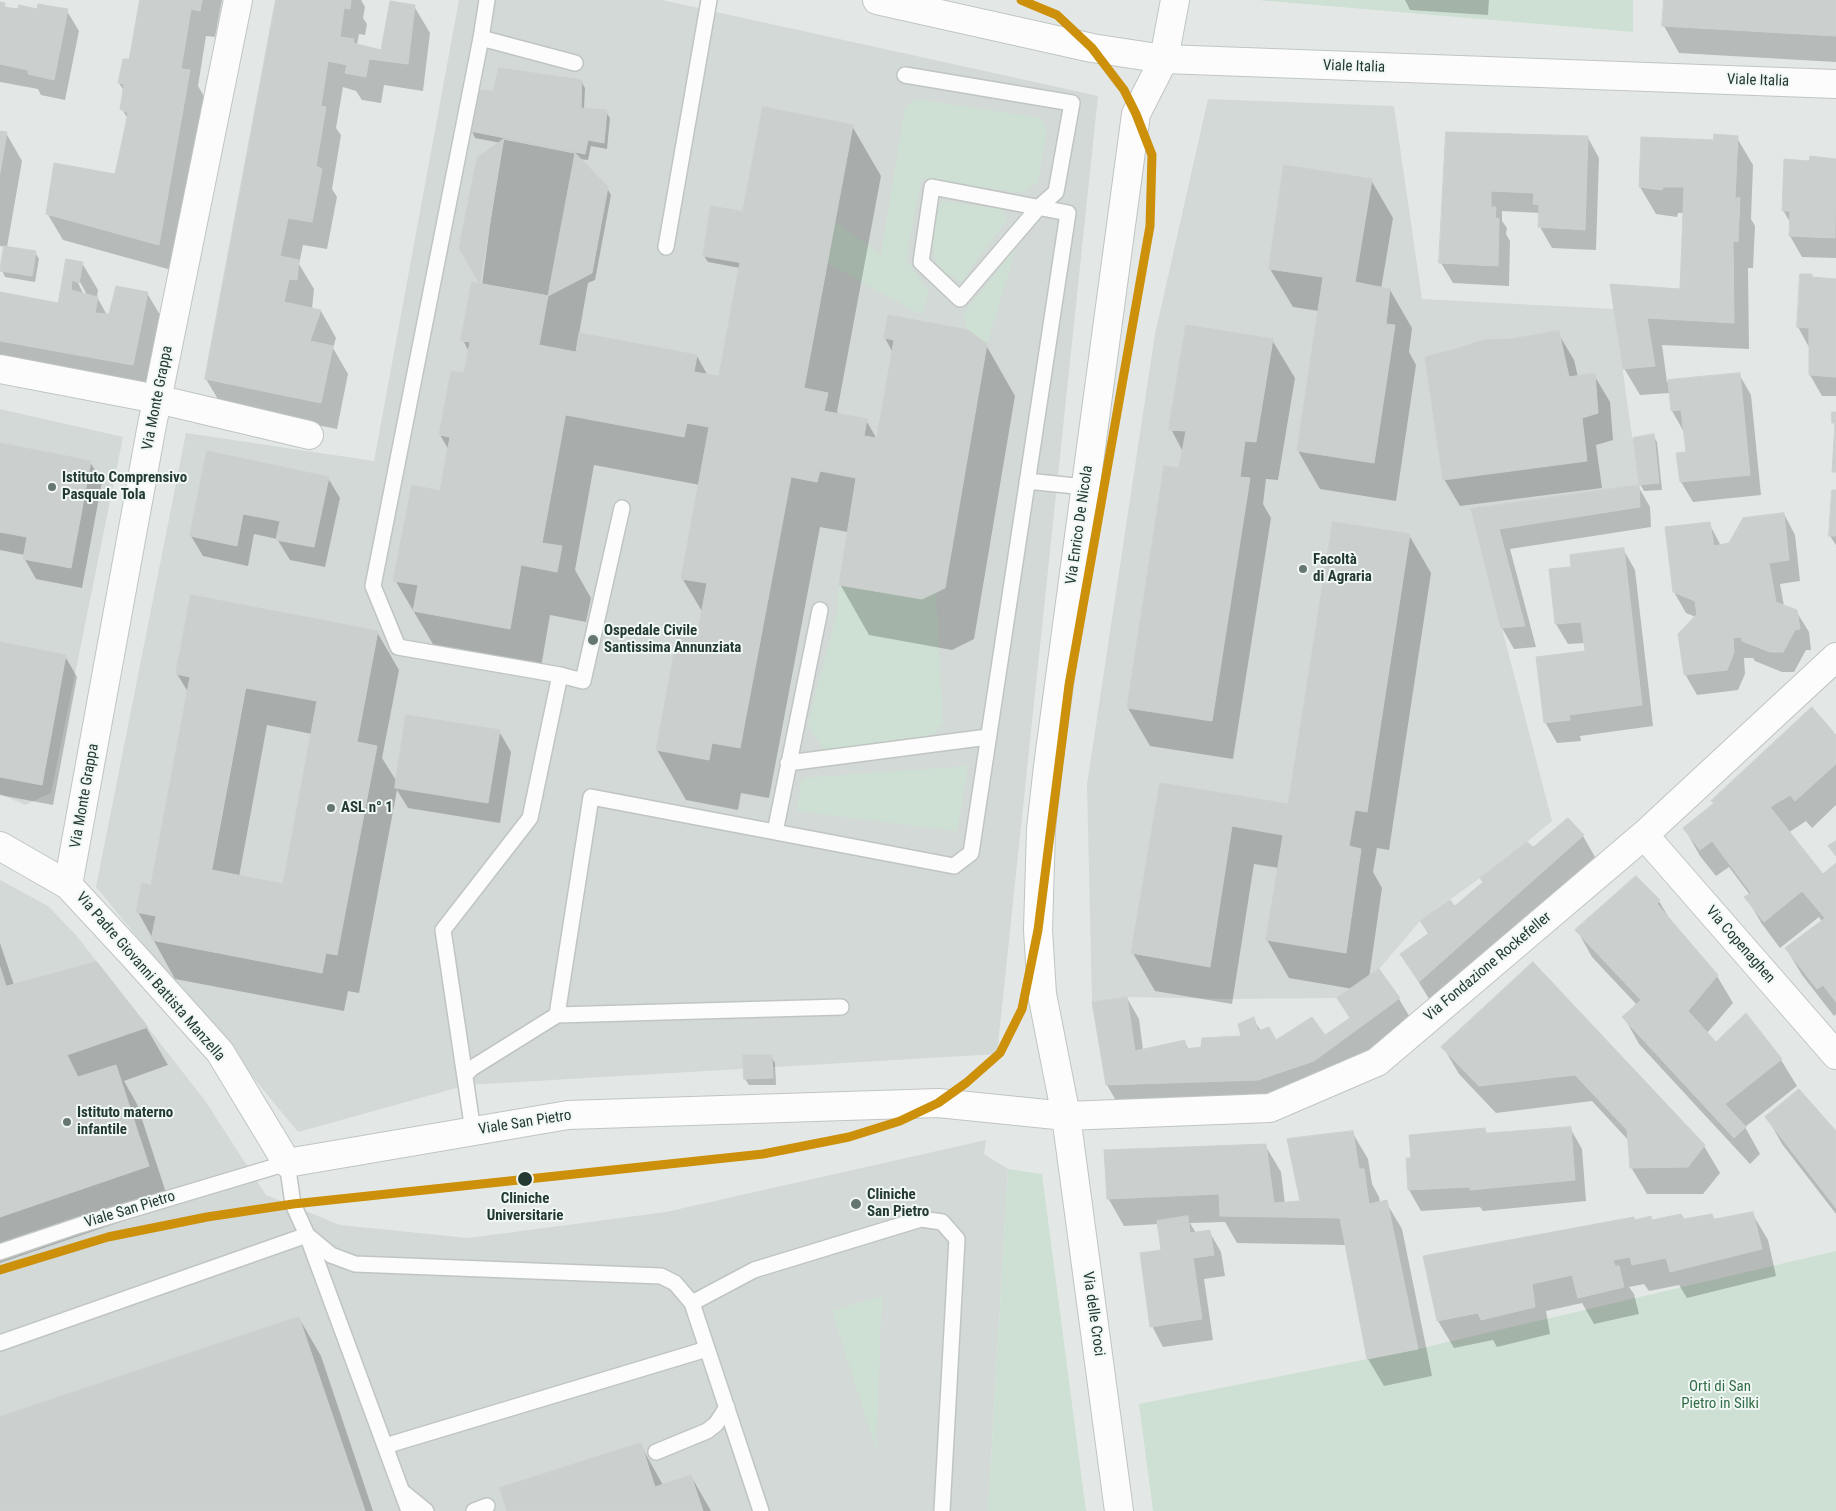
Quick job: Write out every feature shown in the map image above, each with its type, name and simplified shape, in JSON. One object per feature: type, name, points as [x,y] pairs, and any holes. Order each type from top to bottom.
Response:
[{"type":"street","name":"Via Monte Grappa","points":[[68,885],[158,399],[238,0]]},
{"type":"street","name":"Viale Italia","points":[[877,0],[1092,48],[1164,59],[1836,84]]},
{"type":"street","name":"Via Enrico De Nicola","points":[[1066,1116],[1042,994],[1038,930],[1044,802],[1136,114],[1164,59],[1175,0]]},
{"type":"street","points":[[0,369],[158,399],[309,435]]},
{"type":"street","name":"Via Fondazione Rockefeller","points":[[1066,1116],[1270,1108],[1377,1062],[1644,835],[1836,656]]},
{"type":"street","name":"Via Copenaghen","points":[[1644,835],[1836,1055]]},
{"type":"street","name":"Via Padre Giovanni Battista Manzella","points":[[0,846],[68,885],[220,1052],[287,1163]]},
{"type":"street","name":"Viale San Pietro","points":[[287,1163],[568,1115],[938,1103],[1066,1116]]},
{"type":"street","name":"Via delle Croci","points":[[1066,1116],[1119,1511]]},
{"type":"lane","points":[[487,0],[373,586],[398,647],[560,675],[583,681],[622,508]]},
{"type":"lane","points":[[666,247],[709,0]]},
{"type":"lane","points":[[481,38],[575,62]]},
{"type":"lane","points":[[557,1015],[591,797],[954,866],[971,853],[1068,213],[1040,207],[932,187],[921,262],[960,299],[1040,207],[1056,192],[1072,103],[905,75]]},
{"type":"lane","points":[[1027,481],[1085,487]]},
{"type":"lane","points":[[775,832],[820,610]]},
{"type":"lane","points":[[473,1131],[443,930],[530,818],[560,675]]},
{"type":"lane","points":[[788,763],[988,737]]},
{"type":"lane","points":[[465,1075],[472,1068],[557,1015],[841,1007]]},
{"type":"lane","points":[[287,1163],[293,1204],[307,1235],[409,1511]]},
{"type":"lane","name":"Viale San Pietro","points":[[0,1252],[80,1225],[287,1163]]},
{"type":"lane","points":[[692,1303],[754,1270],[921,1219],[942,1222],[957,1240],[942,1511]]},
{"type":"lane","points":[[307,1235],[331,1255],[356,1264],[661,1276],[675,1283],[692,1303],[761,1511]]},
{"type":"lane","points":[[0,1343],[307,1235]]},
{"type":"lane","points":[[385,1446],[707,1349]]},
{"type":"lane","points":[[656,1452],[707,1432],[716,1424],[727,1407]]},
{"type":"lane","points":[[402,1492],[426,1511]]},
{"type":"shaded area","name":"Ospedale Civile Santissima Annunziata","points":[[459,0],[662,0],[1098,96],[997,1054],[467,1085],[298,1132],[96,887],[186,433],[374,461]]},
{"type":"shaded area","name":"Facoltà di Agraria","points":[[1208,99],[1394,106],[1422,299],[1614,309],[1639,485],[1471,509],[1552,821],[1480,878],[1420,921],[1379,969],[1337,998],[1230,999],[1127,997],[1092,1002],[1087,784],[1155,334]]},
{"type":"shaded area","points":[[0,409],[123,437],[51,793],[25,805],[0,794]]},
{"type":"shaded area","name":"Cliniche San Pietro","points":[[0,880],[48,906],[76,935],[206,1102],[266,1195],[340,1225],[468,1238],[666,1212],[986,1140],[984,1154],[1008,1169],[988,1511],[0,1511]]},
{"type":"green space","points":[[1258,0],[1633,0],[1633,32]]},
{"type":"green space","points":[[915,99],[1041,118],[1047,129],[1038,182],[1021,193],[922,178],[906,259],[929,293],[922,315],[827,263],[835,221],[881,255],[905,108]]},
{"type":"green space","points":[[941,201],[1001,209],[1007,219],[961,282],[941,268],[935,255],[933,240]]},
{"type":"green space","points":[[1016,248],[987,344],[968,330],[963,314]]},
{"type":"green space","points":[[839,585],[922,599],[936,593],[943,723],[933,735],[825,752],[808,725],[838,608]]},
{"type":"green space","points":[[968,766],[957,831],[797,811],[802,778]]},
{"type":"green space","points":[[1008,1169],[1042,1174],[1086,1511],[988,1511]]},
{"type":"green space","name":"Orti di San Pietro in Silki","points":[[1836,1251],[1836,1511],[1153,1511],[1139,1404],[1418,1349]]},
{"type":"green space","points":[[882,1296],[876,1449],[832,1311]]},
{"type":"building","points":[[140,0],[202,0],[200,11],[191,9],[181,69],[190,70],[159,245],[46,214],[54,163],[115,174],[128,113],[120,109],[124,84],[118,83],[123,59],[129,59]]},
{"type":"building","points":[[276,0],[351,0],[350,9],[344,8],[340,37],[354,39],[353,43],[381,50],[390,1],[415,5],[408,64],[369,59],[366,77],[345,73],[347,65],[328,61],[321,106],[326,107],[316,166],[322,169],[312,222],[288,218],[280,256],[299,260],[297,280],[289,279],[284,302],[321,310],[310,341],[333,346],[321,403],[205,379]]},
{"type":"building","points":[[1664,0],[1836,0],[1836,36],[1662,26]]},
{"type":"building","points":[[0,2],[5,3],[4,7],[18,9],[19,5],[37,9],[38,4],[68,9],[54,80],[28,74],[28,70],[0,64]]},
{"type":"building","points":[[499,68],[582,80],[581,108],[607,110],[604,143],[588,140],[585,154],[470,131],[477,90],[493,91]]},
{"type":"building","points":[[763,107],[853,125],[804,388],[828,393],[824,411],[867,419],[864,436],[877,438],[894,340],[884,338],[888,315],[968,330],[987,344],[945,588],[922,599],[839,585],[856,478],[820,471],[817,482],[791,477],[740,748],[712,743],[709,760],[656,750],[679,627],[698,631],[707,583],[681,579],[709,427],[687,423],[684,437],[566,415],[568,401],[530,394],[539,345],[576,352],[579,333],[697,355],[694,372],[719,376],[740,262],[760,266],[768,216],[743,212]]},
{"type":"building","points":[[0,131],[7,132],[0,173]]},
{"type":"building","points":[[1446,132],[1588,136],[1585,230],[1538,227],[1539,205],[1533,204],[1534,193],[1491,191],[1491,207],[1496,207],[1495,218],[1499,219],[1498,266],[1439,263]]},
{"type":"building","points":[[1714,134],[1738,136],[1735,198],[1740,198],[1738,242],[1733,241],[1734,323],[1647,318],[1655,366],[1623,369],[1610,284],[1680,289],[1684,187],[1663,187],[1662,190],[1639,187],[1641,137],[1713,140]]},
{"type":"building","points":[[504,139],[575,153],[608,187],[592,273],[548,296],[480,284],[459,248],[477,158]]},
{"type":"building","points":[[504,139],[575,153],[548,296],[480,284]]},
{"type":"building","points":[[1810,156],[1836,159],[1835,238],[1789,236],[1790,211],[1782,211],[1784,159],[1809,161]]},
{"type":"building","points":[[1284,165],[1372,179],[1355,282],[1390,289],[1386,324],[1395,325],[1374,463],[1297,451],[1323,277],[1269,269]]},
{"type":"building","points":[[711,206],[768,216],[760,266],[703,256]]},
{"type":"building","points":[[4,246],[36,251],[32,276],[0,271]]},
{"type":"building","points":[[66,259],[83,262],[79,283],[72,280],[71,290],[98,297],[95,313],[109,314],[116,286],[148,292],[133,365],[0,341],[0,292],[58,303]]},
{"type":"building","points":[[1800,274],[1812,274],[1812,277],[1836,279],[1836,377],[1809,375],[1809,328],[1797,327]]},
{"type":"building","points":[[472,282],[548,296],[530,394],[568,401],[542,543],[562,546],[557,572],[521,565],[510,629],[413,611],[418,585],[393,581],[412,485],[440,491],[450,437],[439,435],[451,371],[464,373],[470,342],[461,341]]},
{"type":"building","points":[[1186,325],[1273,339],[1256,442],[1245,441],[1240,477],[1250,478],[1212,721],[1127,708],[1164,466],[1179,468],[1186,431],[1169,430]]},
{"type":"building","points":[[1559,331],[1569,377],[1595,373],[1598,413],[1582,418],[1587,461],[1443,480],[1425,357],[1484,340],[1511,339]]},
{"type":"building","points":[[1740,373],[1750,475],[1680,482],[1676,453],[1686,452],[1681,410],[1671,411],[1668,380]]},
{"type":"building","points":[[1832,412],[1836,412],[1836,472],[1832,472],[1835,423],[1832,423]]},
{"type":"building","points":[[1654,434],[1659,483],[1639,485],[1633,438]]},
{"type":"building","points":[[0,443],[91,461],[71,568],[23,559],[27,537],[0,532]]},
{"type":"building","points":[[207,451],[329,477],[314,547],[276,540],[280,521],[243,514],[237,546],[190,536]]},
{"type":"building","points":[[1639,485],[1640,507],[1499,529],[1525,626],[1501,628],[1471,509]]},
{"type":"building","points":[[1832,490],[1836,490],[1836,536],[1829,536]]},
{"type":"building","points":[[1784,513],[1789,560],[1769,563],[1776,602],[1797,610],[1800,629],[1795,630],[1783,652],[1770,652],[1742,641],[1741,637],[1733,638],[1734,652],[1727,670],[1684,675],[1678,634],[1697,614],[1695,601],[1673,592],[1665,527],[1710,522],[1714,546],[1729,543],[1743,518]]},
{"type":"building","points":[[1333,522],[1410,534],[1367,812],[1355,810],[1349,846],[1361,849],[1346,953],[1266,940],[1283,835],[1232,826],[1210,967],[1131,953],[1160,783],[1288,804]]},
{"type":"building","points":[[1624,548],[1642,705],[1569,715],[1570,720],[1544,723],[1536,657],[1585,651],[1581,622],[1555,624],[1549,569],[1571,567],[1570,555]]},
{"type":"building","name":"ASL n° 1","points":[[191,595],[378,631],[357,742],[377,746],[337,955],[326,953],[322,973],[151,940],[156,916],[136,912],[142,883],[151,885],[190,677],[176,674]],"holes":[[[246,688],[317,701],[283,884],[212,870]]]},
{"type":"building","points":[[0,642],[66,655],[42,785],[0,777]]},
{"type":"building","points":[[1812,707],[1836,735],[1836,764],[1795,801],[1790,795],[1770,807],[1823,874],[1836,863],[1836,1002],[1823,985],[1817,989],[1785,948],[1825,918],[1802,891],[1764,922],[1744,897],[1751,893],[1712,841],[1700,850],[1683,828],[1714,803],[1711,801]]},
{"type":"building","points":[[406,715],[500,730],[488,803],[395,788]]},
{"type":"building","points":[[1568,818],[1584,835],[1419,982],[1400,954],[1429,933],[1420,921],[1450,900],[1455,906],[1483,882],[1480,878],[1527,842],[1533,847]]},
{"type":"building","points":[[1836,841],[1836,856],[1828,846]]},
{"type":"building","points":[[1636,876],[1660,900],[1657,904],[1718,975],[1688,1011],[1716,1042],[1746,1013],[1782,1059],[1725,1104],[1746,1127],[1734,1138],[1622,1017],[1641,1000],[1575,930]]},
{"type":"building","name":"Istituto materno infantile","points":[[97,962],[148,1027],[67,1055],[78,1077],[116,1065],[149,1166],[0,1217],[0,967],[6,986]]},
{"type":"building","points":[[1533,962],[1705,1145],[1688,1167],[1630,1168],[1627,1130],[1575,1075],[1479,1086],[1441,1047]]},
{"type":"building","points":[[1379,969],[1400,998],[1314,1061],[1258,1080],[1106,1085],[1092,1002],[1127,997],[1135,1051],[1185,1040],[1186,1049],[1201,1047],[1202,1038],[1241,1036],[1238,1024],[1254,1017],[1258,1031],[1269,1027],[1276,1040],[1312,1017],[1325,1035],[1350,1018],[1337,998]]},
{"type":"building","points":[[743,1055],[772,1055],[773,1078],[744,1079]]},
{"type":"building","points":[[1799,1089],[1836,1131],[1836,1208],[1765,1117]]},
{"type":"building","points":[[1571,1127],[1575,1180],[1470,1190],[1470,1187],[1408,1190],[1406,1158],[1411,1158],[1409,1135],[1485,1128],[1486,1133]]},
{"type":"building","points":[[1353,1131],[1359,1169],[1364,1169],[1369,1204],[1387,1200],[1418,1349],[1367,1359],[1340,1218],[1220,1216],[1219,1194],[1107,1199],[1104,1150],[1266,1144],[1274,1203],[1300,1201],[1287,1139]]},
{"type":"building","points":[[1753,1212],[1762,1249],[1670,1272],[1666,1258],[1632,1265],[1630,1257],[1613,1260],[1615,1266],[1619,1266],[1624,1287],[1578,1298],[1572,1275],[1532,1284],[1535,1307],[1481,1320],[1478,1313],[1437,1321],[1423,1256],[1634,1217],[1635,1220],[1651,1216],[1652,1220],[1681,1214],[1684,1219],[1712,1214],[1714,1219]]},
{"type":"building","points":[[1188,1216],[1190,1233],[1210,1230],[1214,1255],[1193,1258],[1202,1319],[1150,1327],[1140,1253],[1161,1250],[1157,1221]]},
{"type":"building","points":[[299,1317],[365,1511],[0,1511],[0,1417]]},
{"type":"building","points":[[641,1443],[655,1487],[691,1475],[703,1511],[507,1511],[500,1488]]},
{"type":"transit line","points":[[0,1270],[108,1237],[207,1217],[293,1204],[763,1154],[849,1137],[900,1121],[938,1103],[966,1083],[1000,1053],[1022,1009],[1038,930],[1069,685],[1150,226],[1152,155],[1136,114],[1124,90],[1092,48],[1057,15],[1021,0]]},
{"type":"place","name":"Istituto Comprensivo Pasquale Tola","points":[[52,487]]},
{"type":"place","name":"Facoltà di Agraria","points":[[1303,569]]},
{"type":"place","name":"Ospedale Civile Santissima Annunziata","points":[[593,640]]},
{"type":"place","name":"ASL n° 1","points":[[331,808]]},
{"type":"place","name":"Istituto materno infantile","points":[[67,1122]]},
{"type":"place","name":"Cliniche Universitarie","points":[[525,1179]]},
{"type":"place","name":"Cliniche San Pietro","points":[[856,1204]]}]
